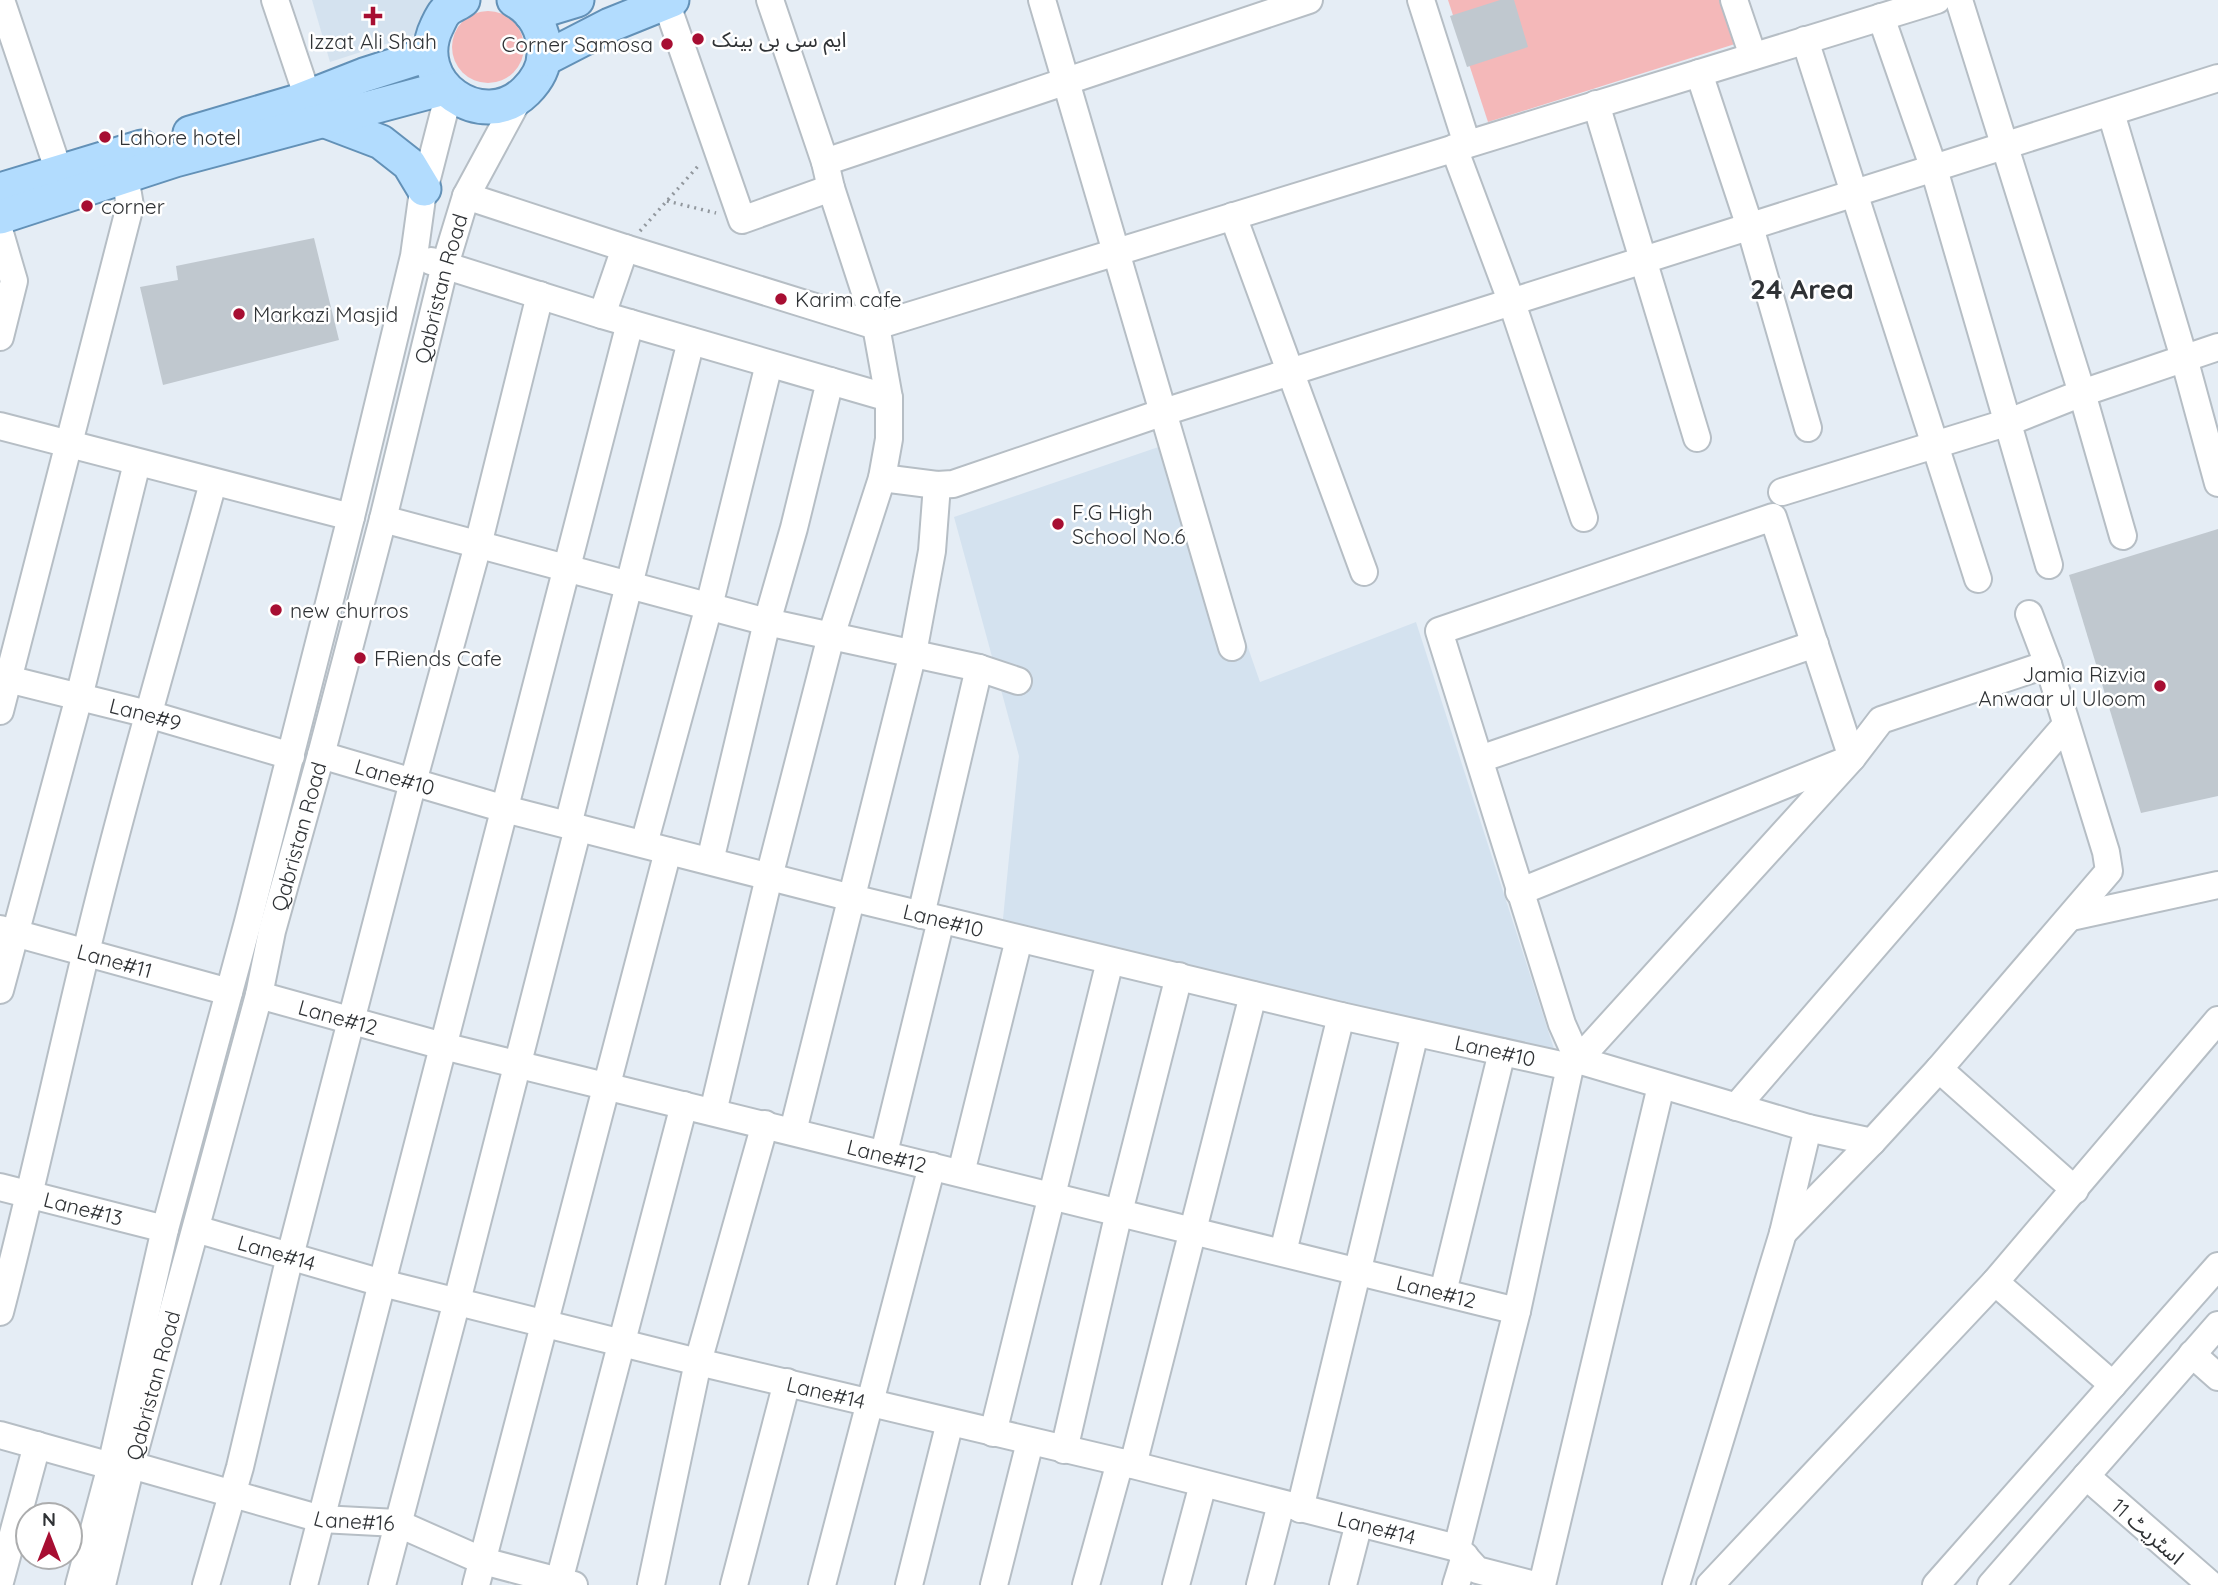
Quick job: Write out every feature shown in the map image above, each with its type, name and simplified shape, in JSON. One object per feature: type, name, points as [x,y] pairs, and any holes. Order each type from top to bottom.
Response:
[{"type":"main road","points":[[463,0],[444,12],[431,39],[433,69],[447,90],[471,105],[496,107],[519,98],[536,81],[544,60],[543,35],[526,6],[577,0]]},
{"type":"main road","points":[[544,60],[610,25],[669,1]]},
{"type":"main road","points":[[0,217],[175,160],[315,109],[364,75],[430,54]]},
{"type":"main road","points":[[0,190],[315,109],[447,90]]},
{"type":"main road","points":[[315,109],[381,142],[409,164],[424,189]]},
{"type":"street","points":[[1,0],[59,173]]},
{"type":"street","points":[[275,0],[315,109]]},
{"type":"street","points":[[713,1112],[769,877],[831,636],[882,478],[889,439],[889,398],[876,326],[825,162],[770,0]]},
{"type":"street","points":[[1042,0],[1233,647]]},
{"type":"street","points":[[825,162],[1309,0]]},
{"type":"street","points":[[1421,0],[1461,146],[1584,518]]},
{"type":"street","points":[[1734,0],[1753,56]]},
{"type":"street","points":[[466,196],[876,326],[1937,0]]},
{"type":"street","points":[[1959,0],[2082,393],[2123,536]]},
{"type":"street","points":[[669,1],[742,220],[831,188]]},
{"type":"street","points":[[1881,17],[1934,169],[2049,565]]},
{"type":"street","points":[[1805,40],[1978,579]]},
{"type":"street","points":[[1699,73],[1750,227],[1808,428]]},
{"type":"street","points":[[882,478],[937,485],[953,484],[1164,412],[2111,113],[2216,87]]},
{"type":"street","name":"Qabristan Road","points":[[79,1585],[121,1465],[196,1229],[259,995],[260,926],[291,755],[414,256],[424,189],[447,90]]},
{"type":"street","name":"Qabristan Road","points":[[102,1585],[121,1465],[165,1229],[229,992],[260,926],[321,755],[383,519],[445,265],[466,196],[519,98]]},
{"type":"street","points":[[1596,104],[1697,438]]},
{"type":"street","points":[[2111,113],[2218,483]]},
{"type":"street","points":[[0,711],[5,678],[130,206],[125,176]]},
{"type":"street","points":[[1233,216],[1364,572]]},
{"type":"street","points":[[0,233],[14,281],[0,337]]},
{"type":"street","points":[[602,315],[625,248]]},
{"type":"street","points":[[414,256],[602,315],[889,398]]},
{"type":"street","points":[[206,1585],[413,782],[478,545],[540,295]]},
{"type":"street","points":[[304,1585],[631,323]]},
{"type":"street","points":[[382,1585],[518,1064],[646,517],[691,341]]},
{"type":"street","points":[[1782,492],[2009,422],[2082,393],[2218,347]]},
{"type":"street","points":[[480,1573],[607,1086],[709,606],[769,364]]},
{"type":"street","points":[[710,862],[830,381]]},
{"type":"street","points":[[0,426],[351,517]]},
{"type":"street","points":[[0,990],[7,930],[79,697],[137,463]]},
{"type":"street","points":[[0,1312],[86,951],[148,715],[214,483]]},
{"type":"street","points":[[793,1132],[913,653],[932,551],[937,485]]},
{"type":"street","points":[[1574,1064],[1439,631],[1773,517],[1852,758]]},
{"type":"street","points":[[383,519],[768,622],[979,668],[1018,681]]},
{"type":"street","points":[[2029,614],[2048,664],[2106,852],[2119,904]]},
{"type":"street","points":[[1480,759],[1815,644]]},
{"type":"street","points":[[1456,1585],[1461,1552],[1574,1064],[1852,758],[1881,720],[2048,664]]},
{"type":"street","points":[[884,1153],[979,668]]},
{"type":"street","name":"Lane#9","points":[[5,678],[291,755]]},
{"type":"street","points":[[1736,1107],[2065,726]]},
{"type":"street","name":"Lane#10","points":[[321,755],[505,809],[852,898],[1341,1016],[1502,1052],[1574,1064],[1808,1128],[1872,1142]]},
{"type":"street","points":[[1520,892],[1852,758]]},
{"type":"street","points":[[1783,1233],[1939,1069],[2109,871]]},
{"type":"street","points":[[2071,917],[2119,904],[2218,885]]},
{"type":"street","name":"Lane#11","points":[[7,930],[229,992]]},
{"type":"street","points":[[961,1173],[1019,939]]},
{"type":"street","points":[[993,1433],[1110,961]]},
{"type":"street","points":[[1064,1450],[1119,1212],[1179,976]]},
{"type":"street","name":"Lane#12","points":[[259,995],[443,1046],[1517,1311]]},
{"type":"street","points":[[1086,1585],[1127,1464],[1253,995]]},
{"type":"street","points":[[1283,1252],[1341,1016]]},
{"type":"street","points":[[1710,1585],[1995,1282],[2218,1020]]},
{"type":"street","points":[[1260,1585],[1291,1506],[1358,1270],[1415,1033]]},
{"type":"street","points":[[1443,1292],[1502,1052]]},
{"type":"street","points":[[1939,1069],[2074,1190]]},
{"type":"street","points":[[1542,1585],[1661,1086]]},
{"type":"street","points":[[564,1584],[621,1341],[684,1105]]},
{"type":"street","points":[[651,1585],[698,1362],[765,1124]]},
{"type":"street","points":[[1676,1585],[1783,1233],[1808,1128]]},
{"type":"street","points":[[822,1585],[932,1166]]},
{"type":"street","name":"Lane#13","points":[[0,1187],[165,1229]]},
{"type":"street","name":"Lane#14","points":[[196,1229],[382,1283],[1359,1523],[1461,1552],[1476,1570],[1535,1585]]},
{"type":"street","points":[[1936,1585],[2218,1266]]},
{"type":"street","points":[[1995,1282],[2113,1385]]},
{"type":"street","points":[[1990,1585],[2218,1325]]},
{"type":"street","points":[[2192,1354],[2218,1377]]},
{"type":"street","points":[[734,1585],[788,1382]]},
{"type":"street","points":[[909,1585],[950,1422]]},
{"type":"street","name":"Lane#16","points":[[0,1435],[321,1519],[397,1523],[480,1573],[564,1584]]},
{"type":"street","points":[[994,1585],[1030,1442]]},
{"type":"street","points":[[0,1581],[37,1445]]},
{"type":"street","name":"اسٹریٹ 11","points":[[2086,1476],[2211,1585]]},
{"type":"street","points":[[1176,1585],[1203,1484]]},
{"type":"street","points":[[1343,1585],[1359,1523]]},
{"type":"path","points":[[625,248],[717,145]]},
{"type":"path","points":[[667,201],[742,220]]},
{"type":"shaded area","name":"Izzat Ali Shah","points":[[312,0],[435,0],[426,31],[330,62]]},
{"type":"shaded area","points":[[1448,0],[1721,0],[1735,44],[1488,122]]},
{"type":"shaded area","points":[[488,11],[508,17],[518,27],[524,47],[518,67],[508,77],[488,83],[468,77],[458,67],[452,47],[458,27],[468,17]]},
{"type":"shaded area","points":[[1176,441],[1260,682],[1416,622],[1556,1055],[1001,939],[1019,756],[954,517]]},
{"type":"building","points":[[1500,0],[1514,0],[1528,47],[1467,67],[1450,16]]},
{"type":"building","name":"Markazi Masjid","points":[[314,238],[339,340],[163,385],[140,287],[178,280],[176,266]]},
{"type":"building","name":"Jamia Rizvia Anwaar ul Uloom","points":[[2218,529],[2218,796],[2141,813],[2069,575]]},
{"type":"place","name":"Izzat Ali Shah","points":[[373,16]]},
{"type":"place","name":"ایم سی بی بینک","points":[[698,39]]},
{"type":"place","name":"Corner Samosa","points":[[667,44]]},
{"type":"place","name":"Lahore hotel","points":[[105,137]]},
{"type":"place","name":"corner","points":[[87,206]]},
{"type":"place","name":"Karim cafe","points":[[781,299]]},
{"type":"place","name":"Markazi Masjid","points":[[239,314]]},
{"type":"place","name":"F.G High School No.6","points":[[1058,524]]},
{"type":"place","name":"new churros","points":[[276,610]]},
{"type":"place","name":"FRiends Cafe","points":[[360,658]]},
{"type":"place","name":"Jamia Rizvia Anwaar ul Uloom","points":[[2160,686]]},
{"type":"district","name":"24 Area","points":[[1802,288]]}]
